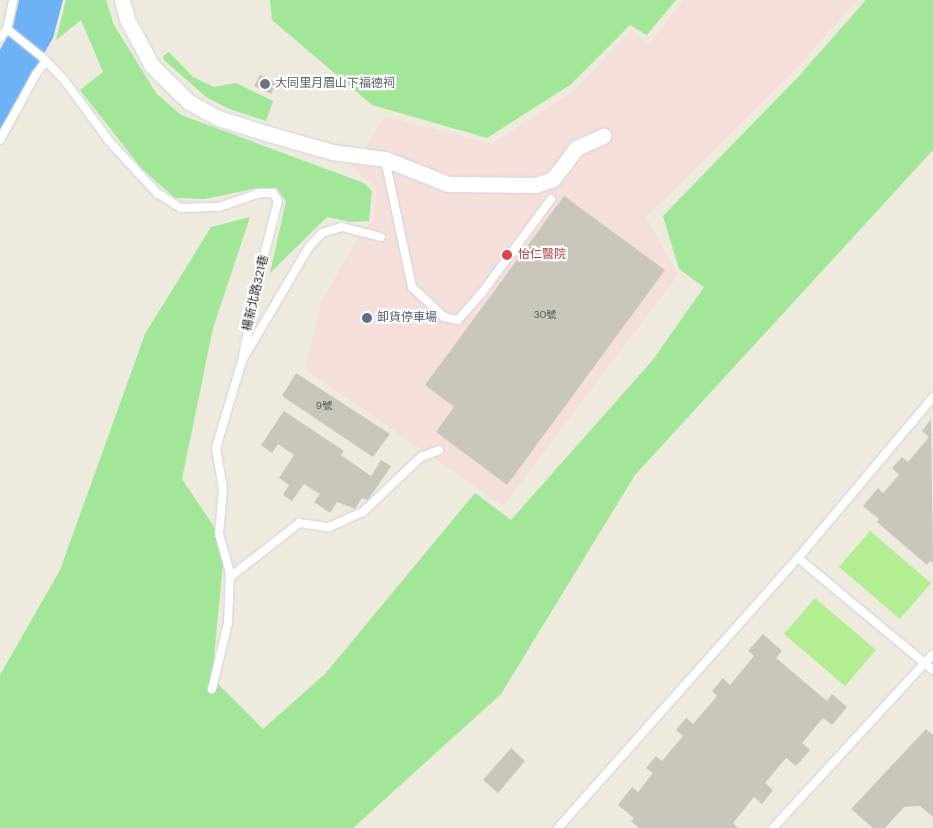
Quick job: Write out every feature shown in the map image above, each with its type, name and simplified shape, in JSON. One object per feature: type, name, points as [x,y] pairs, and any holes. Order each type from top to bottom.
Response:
[{"type":"street","points":[[122,0],[127,19],[152,66],[189,102],[218,118],[332,152],[385,159],[448,184],[535,185],[553,179],[576,148],[603,136]]},
{"type":"lane","points":[[0,140],[44,59],[3,33],[13,0]]},
{"type":"lane","name":"楊新北路321巷","points":[[44,59],[65,81],[115,148],[157,193],[181,208],[219,207],[260,192],[272,194],[278,201],[258,279],[242,360],[216,448],[223,489],[220,534],[230,576],[228,623],[212,689]]},
{"type":"lane","points":[[385,159],[412,287],[444,318],[458,320],[551,199]]},
{"type":"lane","points":[[242,360],[308,247],[322,233],[342,227],[381,237]]},
{"type":"lane","points":[[558,828],[798,558],[933,397]]},
{"type":"lane","points":[[230,576],[299,523],[329,527],[363,512],[421,457],[440,450]]},
{"type":"lane","points":[[798,558],[933,670]]},
{"type":"lane","points":[[773,828],[933,654]]},
{"type":"shaded area","name":"怡仁醫院","points":[[684,0],[857,0],[793,72],[646,217],[678,275],[503,506],[305,369],[321,303],[360,234],[372,222],[377,189],[352,167],[386,116],[491,144],[573,91],[631,31],[649,44]]},
{"type":"green space","points":[[66,0],[106,0],[114,25],[156,93],[181,115],[364,183],[372,191],[369,221],[351,222],[327,217],[270,273],[286,201],[276,188],[257,188],[205,199],[175,198],[142,169],[80,90],[103,72],[81,20],[56,40]]},
{"type":"green space","points":[[270,0],[676,0],[647,35],[630,25],[570,85],[487,138],[372,105],[272,20]]},
{"type":"green space","points":[[866,0],[933,0],[933,150],[635,475],[501,694],[353,828],[0,828],[0,675],[60,570],[145,334],[211,227],[250,217],[213,328],[182,479],[225,543],[212,678],[263,729],[325,674],[475,493],[511,520],[652,361],[704,287],[679,269],[663,216],[799,76]]},
{"type":"green space","points":[[169,52],[193,77],[214,87],[236,83],[273,101],[266,121],[229,109],[206,97],[164,60],[163,56]]},
{"type":"green space","points":[[870,531],[931,583],[900,619],[839,567]]},
{"type":"green space","points":[[815,598],[876,650],[845,686],[784,634]]},
{"type":"water","points":[[19,0],[63,0],[53,38],[0,129],[0,50],[13,26]]},
{"type":"building","name":"大同里月眉山下福德祠","points":[[260,75],[277,83],[271,94],[254,86]]},
{"type":"building","name":"怡仁醫院","points":[[564,196],[665,270],[507,485],[436,432],[454,407],[425,385]]},
{"type":"building","points":[[296,373],[390,434],[373,457],[282,396]]},
{"type":"building","points":[[284,411],[344,451],[341,455],[371,476],[381,460],[391,466],[368,500],[362,498],[355,509],[337,502],[330,513],[314,502],[320,494],[304,484],[292,501],[283,495],[289,485],[279,478],[294,455],[278,444],[272,453],[261,445]]},
{"type":"building","points":[[931,419],[933,563],[930,561],[927,565],[877,522],[879,519],[863,506],[878,488],[883,493],[899,475],[892,468],[902,457],[908,462],[929,437],[922,431]]},
{"type":"building","points":[[763,634],[782,651],[776,658],[827,701],[832,694],[847,707],[832,725],[823,718],[802,743],[810,750],[796,766],[786,758],[765,783],[773,790],[762,804],[754,797],[733,823],[738,828],[639,828],[631,821],[634,818],[618,805],[632,787],[638,792],[653,773],[646,768],[656,756],[662,761],[683,736],[676,730],[686,718],[693,724],[717,696],[712,691],[723,678],[730,685],[754,656],[748,651]]},
{"type":"building","points":[[926,729],[933,735],[933,817],[920,806],[904,807],[885,828],[873,828],[851,809]]},
{"type":"building","points":[[511,748],[525,761],[498,793],[483,780]]},
{"type":"place","name":"大同里月眉山下福德祠","points":[[265,84]]},
{"type":"place","name":"怡仁醫院","points":[[507,255]]},
{"type":"place","name":"卸貨停車場","points":[[367,318]]}]
